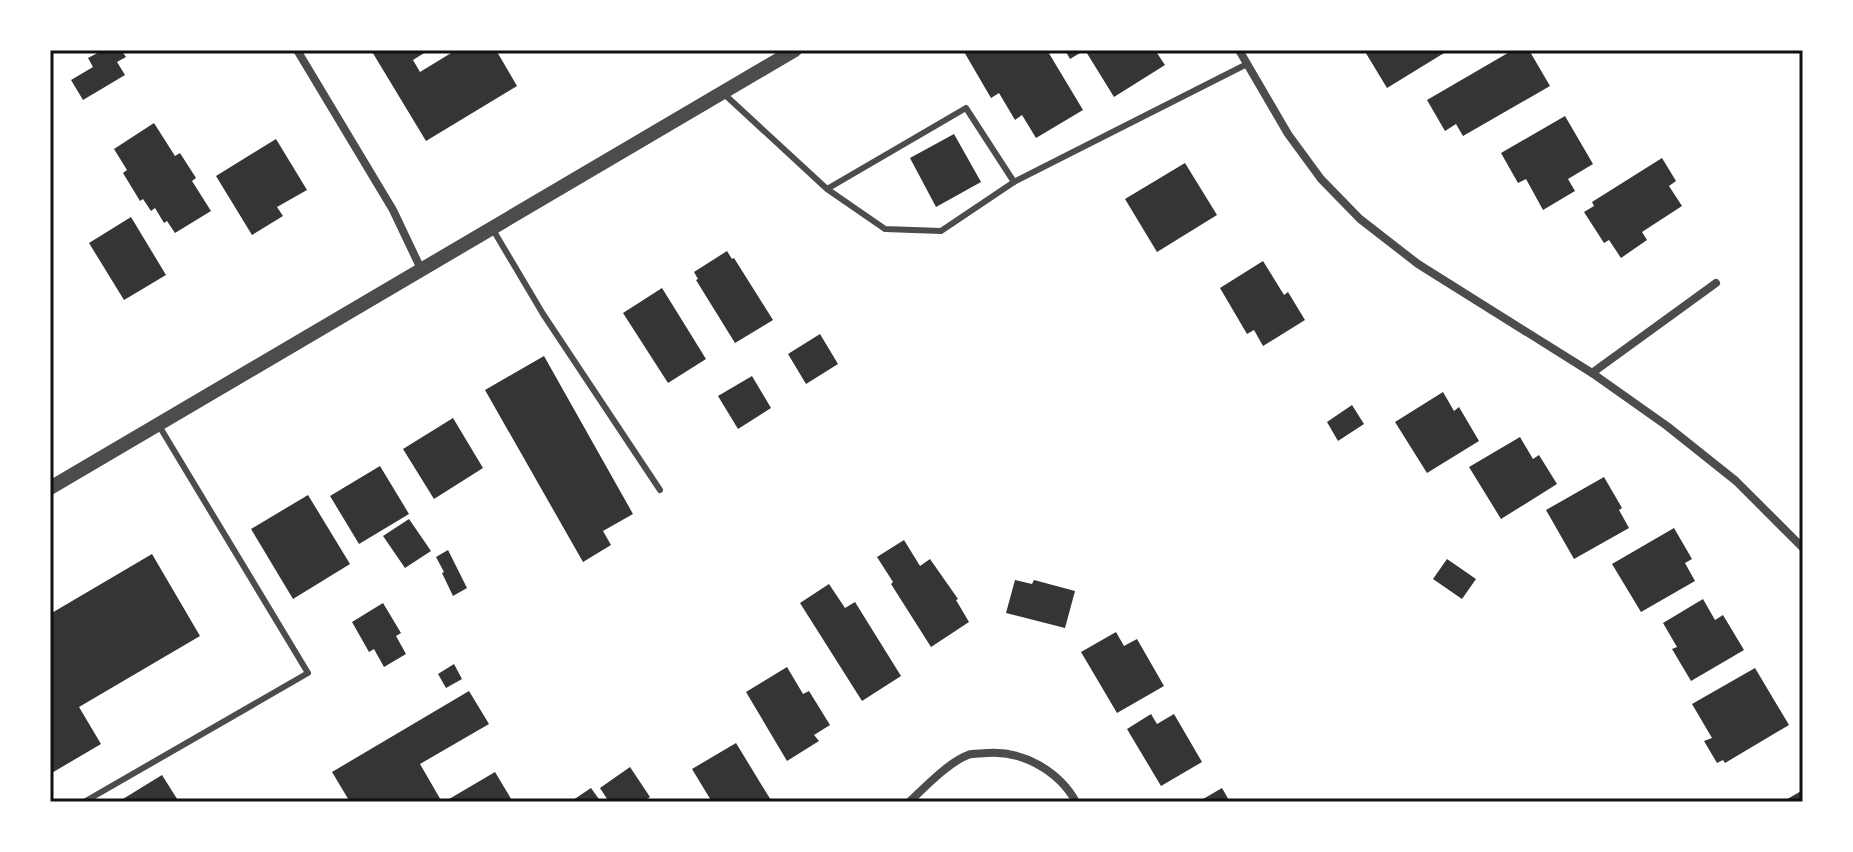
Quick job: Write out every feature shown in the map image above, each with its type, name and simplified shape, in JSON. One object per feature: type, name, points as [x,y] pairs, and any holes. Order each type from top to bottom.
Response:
[{"type":"street","points":[[297,50],[393,210],[421,269]]},
{"type":"street","points":[[50,488],[795,50]]},
{"type":"street","points":[[1239,50],[1288,134],[1321,179],[1360,219],[1418,264],[1592,373],[1667,426],[1736,481],[1803,548]]},
{"type":"street","points":[[1592,373],[1716,283]]},
{"type":"street","points":[[909,802],[940,773],[969,755],[998,753],[1026,758],[1051,772],[1076,802]]},
{"type":"lane","points":[[723,93],[827,189],[885,229],[941,231],[1014,182],[1247,64]]},
{"type":"lane","points":[[827,189],[966,108],[1014,182]]},
{"type":"lane","points":[[492,228],[543,314],[660,490]]},
{"type":"lane","points":[[84,802],[308,673],[158,424]]},
{"type":"building","points":[[103,50],[121,50],[126,57],[117,62],[125,75],[83,100],[71,80],[93,67],[88,58]]},
{"type":"building","points":[[371,50],[429,50],[413,60],[420,72],[456,50],[496,50],[517,86],[426,141]]},
{"type":"building","points":[[963,50],[1047,50],[1083,110],[1036,138],[1022,115],[1015,120],[999,93],[991,98]]},
{"type":"building","points":[[1065,50],[1085,50],[1070,59]]},
{"type":"building","points":[[1085,50],[1155,50],[1165,65],[1114,97]]},
{"type":"building","points":[[1364,50],[1449,50],[1387,88]]},
{"type":"building","points":[[1513,50],[1529,50],[1550,86],[1463,136],[1456,124],[1445,131],[1427,100]]},
{"type":"building","points":[[1565,116],[1593,164],[1568,179],[1575,191],[1543,210],[1526,179],[1518,183],[1501,153]]},
{"type":"building","points":[[154,123],[175,156],[180,153],[196,178],[192,181],[211,211],[175,233],[155,208],[151,211],[143,199],[140,201],[123,173],[127,170],[114,149]]},
{"type":"building","points":[[954,134],[981,182],[936,207],[910,158]]},
{"type":"building","points":[[276,139],[307,190],[277,207],[283,216],[252,235],[216,176]]},
{"type":"building","points":[[1662,158],[1676,181],[1669,186],[1682,206],[1642,232],[1647,240],[1621,258],[1609,240],[1604,243],[1584,212],[1594,206],[1592,202]]},
{"type":"building","points":[[1185,163],[1217,215],[1157,252],[1125,199]]},
{"type":"building","points":[[131,217],[166,275],[124,300],[89,243]]},
{"type":"building","points":[[727,251],[773,320],[735,343],[694,272]]},
{"type":"building","points":[[1263,261],[1284,295],[1288,292],[1305,320],[1263,346],[1254,330],[1247,334],[1220,288]]},
{"type":"building","points":[[662,288],[706,359],[668,383],[623,313]]},
{"type":"building","points":[[820,334],[838,364],[806,384],[788,354]]},
{"type":"building","points":[[544,356],[633,514],[603,531],[611,545],[583,562],[485,390]]},
{"type":"building","points":[[752,376],[771,408],[738,429],[718,396]]},
{"type":"building","points":[[1443,392],[1454,411],[1459,407],[1479,441],[1427,473],[1395,422]]},
{"type":"building","points":[[1352,405],[1364,424],[1338,441],[1327,422]]},
{"type":"building","points":[[453,418],[483,468],[434,499],[403,449]]},
{"type":"building","points":[[1520,437],[1533,459],[1539,455],[1557,484],[1501,519],[1469,467]]},
{"type":"building","points":[[380,466],[409,514],[359,544],[330,496]]},
{"type":"building","points":[[1604,477],[1622,508],[1619,510],[1629,528],[1574,559],[1546,510]]},
{"type":"building","points":[[308,495],[350,564],[293,599],[251,529]]},
{"type":"building","points":[[409,519],[431,551],[405,568],[383,536]]},
{"type":"building","points":[[1674,528],[1692,559],[1685,563],[1695,581],[1641,612],[1612,564]]},
{"type":"building","points":[[904,540],[920,566],[930,559],[958,599],[969,622],[931,647],[877,557]]},
{"type":"building","points":[[448,550],[467,588],[453,596],[436,557]]},
{"type":"building","points":[[152,554],[200,636],[79,707],[101,744],[50,774],[50,614]]},
{"type":"building","points":[[1447,559],[1476,579],[1462,599],[1433,579]]},
{"type":"building","points":[[1015,580],[1032,584],[1034,580],[1075,591],[1065,628],[1006,613]]},
{"type":"building","points":[[829,584],[845,608],[855,602],[901,676],[862,701],[800,603]]},
{"type":"building","points":[[1703,599],[1715,620],[1723,615],[1744,650],[1691,681],[1672,649],[1677,647],[1663,623]]},
{"type":"building","points":[[383,603],[401,633],[396,636],[406,654],[384,667],[374,649],[369,652],[352,622]]},
{"type":"building","points":[[1116,632],[1124,646],[1137,639],[1164,686],[1117,713],[1081,652]]},
{"type":"building","points":[[454,664],[462,679],[446,688],[438,674]]},
{"type":"building","points":[[787,667],[803,694],[809,691],[830,725],[814,735],[819,741],[787,761],[746,692]]},
{"type":"building","points":[[1755,668],[1789,725],[1725,763],[1723,760],[1717,763],[1704,741],[1712,738],[1692,704]]},
{"type":"building","points":[[469,691],[489,724],[420,764],[442,802],[350,802],[332,772]]},
{"type":"building","points":[[1151,714],[1157,724],[1174,714],[1202,762],[1161,786],[1127,729]]},
{"type":"building","points":[[736,743],[772,802],[712,802],[692,769]]},
{"type":"building","points":[[630,767],[650,797],[643,802],[609,802],[600,788]]},
{"type":"building","points":[[495,772],[513,802],[444,802]]},
{"type":"building","points":[[162,775],[179,802],[118,802]]},
{"type":"building","points":[[591,788],[601,802],[570,802]]},
{"type":"building","points":[[1222,788],[1230,802],[1198,802]]},
{"type":"building","points":[[1803,790],[1803,802],[1782,802]]}]
